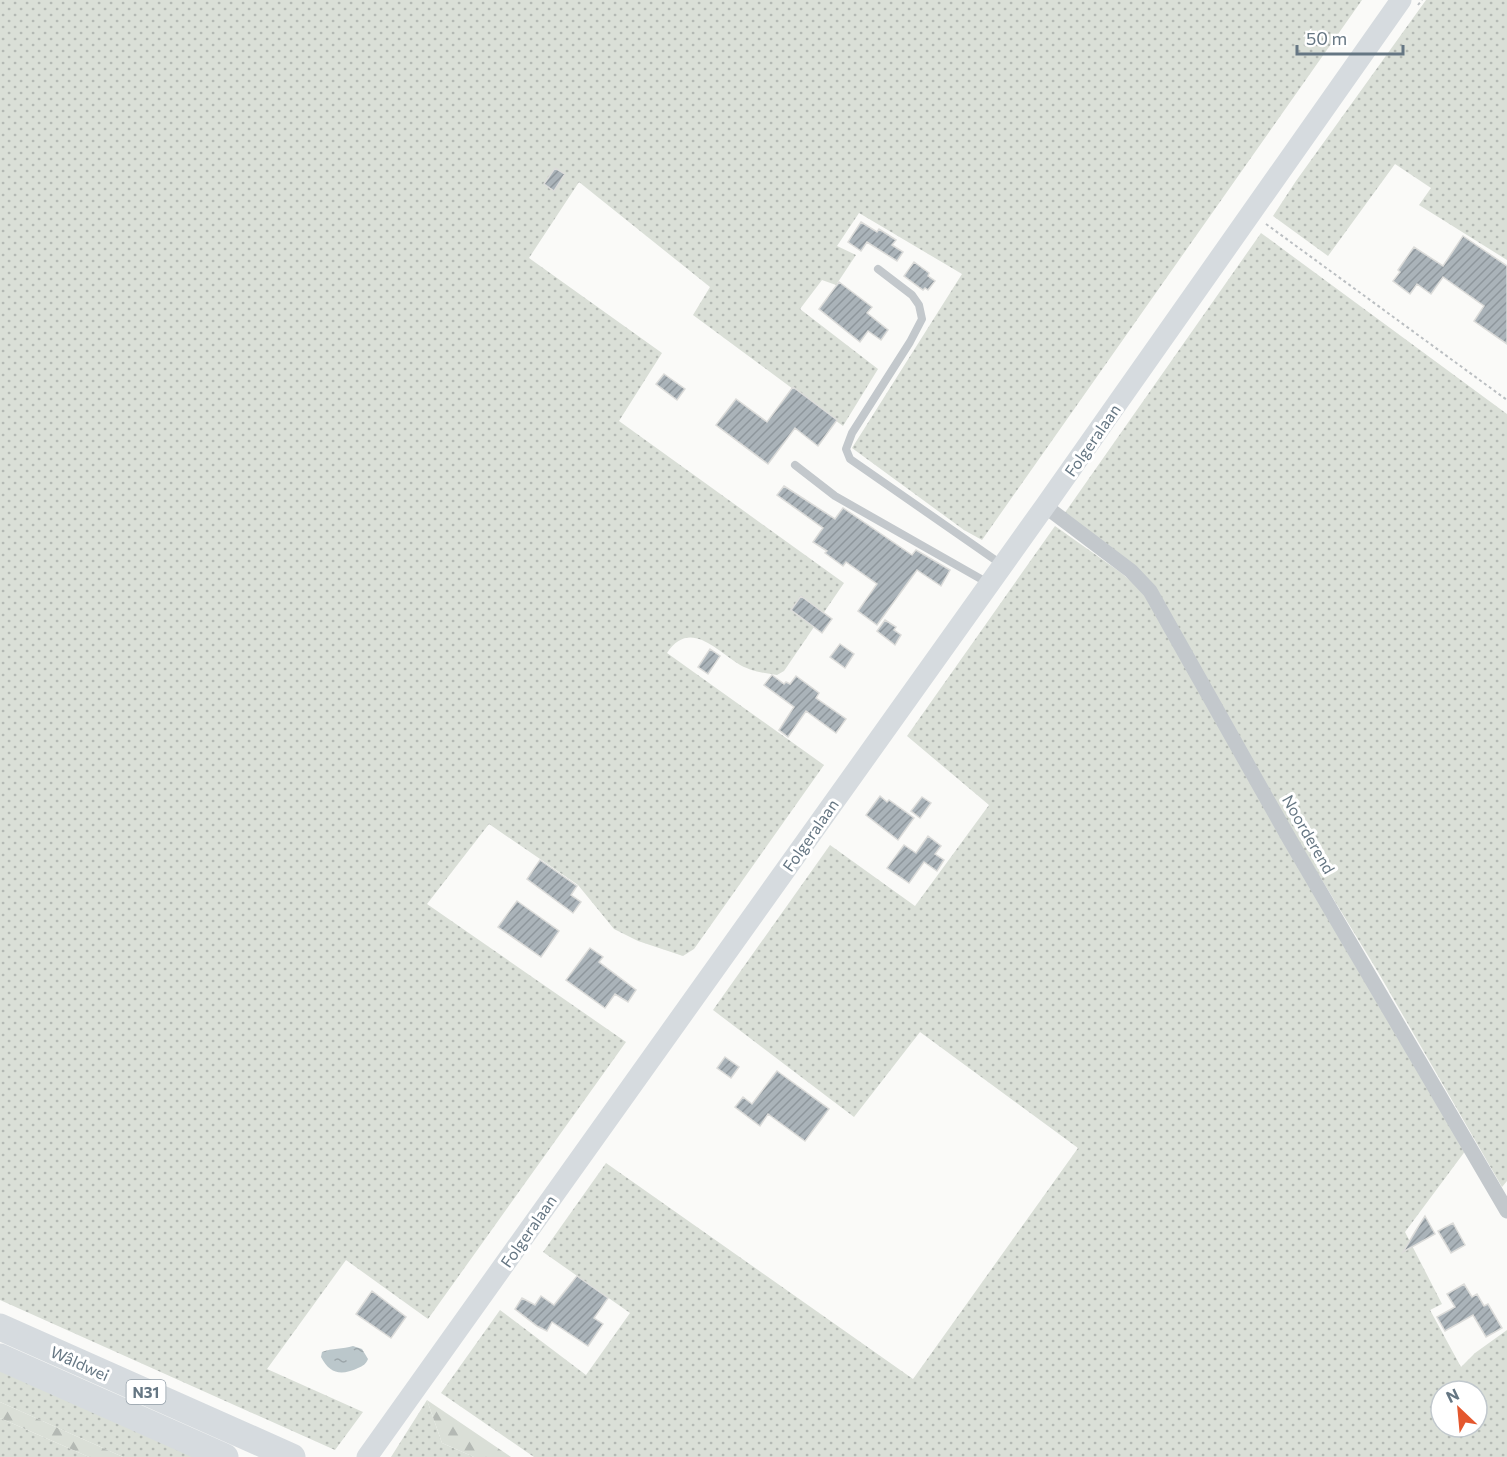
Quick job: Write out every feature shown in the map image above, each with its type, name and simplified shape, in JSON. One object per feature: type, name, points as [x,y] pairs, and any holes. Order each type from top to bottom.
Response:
[{"type":"highway","name":"Wâldwei","points":[[0,1327],[292,1457]]},
{"type":"highway","name":"Wâldwei","points":[[0,1357],[225,1457]]},
{"type":"main road","name":"Folgeralaan","points":[[367,1457],[1045,506],[1401,0]]},
{"type":"street","name":"Noorderend","points":[[1045,506],[1131,571],[1150,591],[1290,840],[1507,1211]]},
{"type":"lane","points":[[878,268],[912,295],[919,305],[921,319],[910,342],[852,433],[846,448],[850,459],[1003,565]]},
{"type":"lane","points":[[795,465],[835,496],[989,584]]},
{"type":"path","points":[[1252,213],[1507,400]]},
{"type":"green space","points":[[0,0],[1362,0],[982,540],[964,530],[852,448],[962,274],[859,213],[837,246],[856,255],[836,285],[822,280],[800,309],[878,369],[843,426],[693,315],[710,287],[579,182],[529,258],[662,353],[619,421],[844,583],[784,671],[777,675],[746,668],[711,645],[693,638],[675,643],[667,653],[824,765],[694,949],[683,956],[638,941],[614,929],[578,885],[489,824],[427,904],[626,1042],[428,1319],[346,1260],[267,1369],[363,1412],[335,1450],[0,1300]]},
{"type":"green space","points":[[1426,0],[1507,0],[1507,260],[1419,205],[1431,188],[1395,164],[1328,256],[1273,216]]},
{"type":"green space","points":[[1261,233],[1507,414],[1507,1181],[1502,1187],[1378,972],[1300,844],[1151,583],[1064,514]]},
{"type":"green space","points":[[1055,526],[1143,591],[1466,1150],[1405,1232],[1442,1304],[1430,1310],[1461,1367],[1475,1353],[1507,1330],[1507,1457],[534,1457],[441,1393],[500,1310],[586,1375],[630,1313],[543,1252],[606,1163],[913,1379],[1078,1148],[920,1032],[854,1117],[713,1010],[830,845],[915,906],[989,805],[907,736]]},
{"type":"green space","points":[[0,1362],[209,1457],[123,1457],[0,1402]]},
{"type":"green space","points":[[427,1400],[442,1443],[474,1457],[391,1457]]},
{"type":"green space","points":[[427,1400],[511,1457],[474,1457],[442,1443]]},
{"type":"green space","points":[[0,1402],[123,1457],[89,1457],[0,1418]]},
{"type":"green space","points":[[0,1418],[89,1457],[0,1457]]},
{"type":"water","points":[[353,1346],[362,1349],[368,1359],[363,1366],[352,1371],[336,1372],[324,1363],[321,1357],[322,1352]]},
{"type":"building","points":[[555,168],[565,174],[554,191],[544,184]]},
{"type":"building","points":[[861,222],[877,232],[879,229],[896,240],[892,245],[903,252],[897,261],[867,242],[861,251],[848,242]]},
{"type":"building","points":[[1463,236],[1507,266],[1507,344],[1474,321],[1484,306],[1443,277],[1431,294],[1417,284],[1410,294],[1393,281],[1414,247],[1443,266]]},
{"type":"building","points":[[914,262],[929,273],[928,276],[935,281],[928,290],[925,288],[923,290],[904,276]]},
{"type":"building","points":[[839,282],[872,307],[867,313],[888,330],[881,340],[868,331],[860,342],[819,309]]},
{"type":"building","points":[[664,374],[685,389],[677,400],[656,384]]},
{"type":"building","points":[[793,387],[837,420],[818,446],[795,428],[768,464],[716,425],[736,399],[767,422]]},
{"type":"building","points":[[784,486],[835,519],[843,508],[912,555],[916,550],[950,570],[941,586],[917,570],[877,625],[858,611],[877,584],[846,562],[843,566],[813,542],[823,528],[777,495]]},
{"type":"building","points":[[801,596],[832,619],[822,633],[791,610]]},
{"type":"building","points":[[885,620],[896,627],[894,630],[901,635],[895,645],[877,631]]},
{"type":"building","points":[[840,644],[854,654],[845,668],[830,657]]},
{"type":"building","points":[[710,649],[720,656],[708,674],[698,667]]},
{"type":"building","points":[[772,675],[784,684],[786,682],[790,684],[796,676],[819,693],[816,698],[846,719],[836,733],[806,711],[788,737],[779,730],[794,707],[764,685]]},
{"type":"building","points":[[880,796],[914,818],[898,840],[866,815]]},
{"type":"building","points":[[922,797],[931,803],[920,818],[911,811]]},
{"type":"building","points":[[928,836],[941,846],[935,854],[944,860],[937,871],[924,862],[909,883],[887,868],[904,845],[916,853]]},
{"type":"building","points":[[540,860],[577,886],[571,895],[581,902],[573,913],[527,879]]},
{"type":"building","points":[[517,901],[559,931],[541,957],[498,927]]},
{"type":"building","points":[[590,948],[603,957],[599,962],[636,990],[628,1002],[615,994],[605,1008],[566,980]]},
{"type":"building","points":[[725,1057],[739,1067],[731,1078],[717,1068]]},
{"type":"building","points":[[777,1071],[829,1109],[805,1141],[768,1114],[760,1126],[735,1107],[743,1097],[752,1104]]},
{"type":"building","points":[[1425,1216],[1435,1234],[1403,1252],[1415,1232]]},
{"type":"building","points":[[1453,1223],[1465,1245],[1451,1253],[1438,1231]]},
{"type":"building","points":[[577,1276],[608,1298],[594,1318],[603,1324],[588,1346],[552,1322],[547,1331],[537,1326],[515,1309],[522,1298],[535,1305],[541,1296],[554,1305]]},
{"type":"building","points":[[1464,1284],[1472,1297],[1477,1294],[1484,1306],[1488,1304],[1502,1328],[1486,1337],[1473,1315],[1445,1331],[1437,1317],[1455,1307],[1447,1294]]},
{"type":"building","points":[[372,1291],[406,1317],[391,1338],[356,1314]]}]
